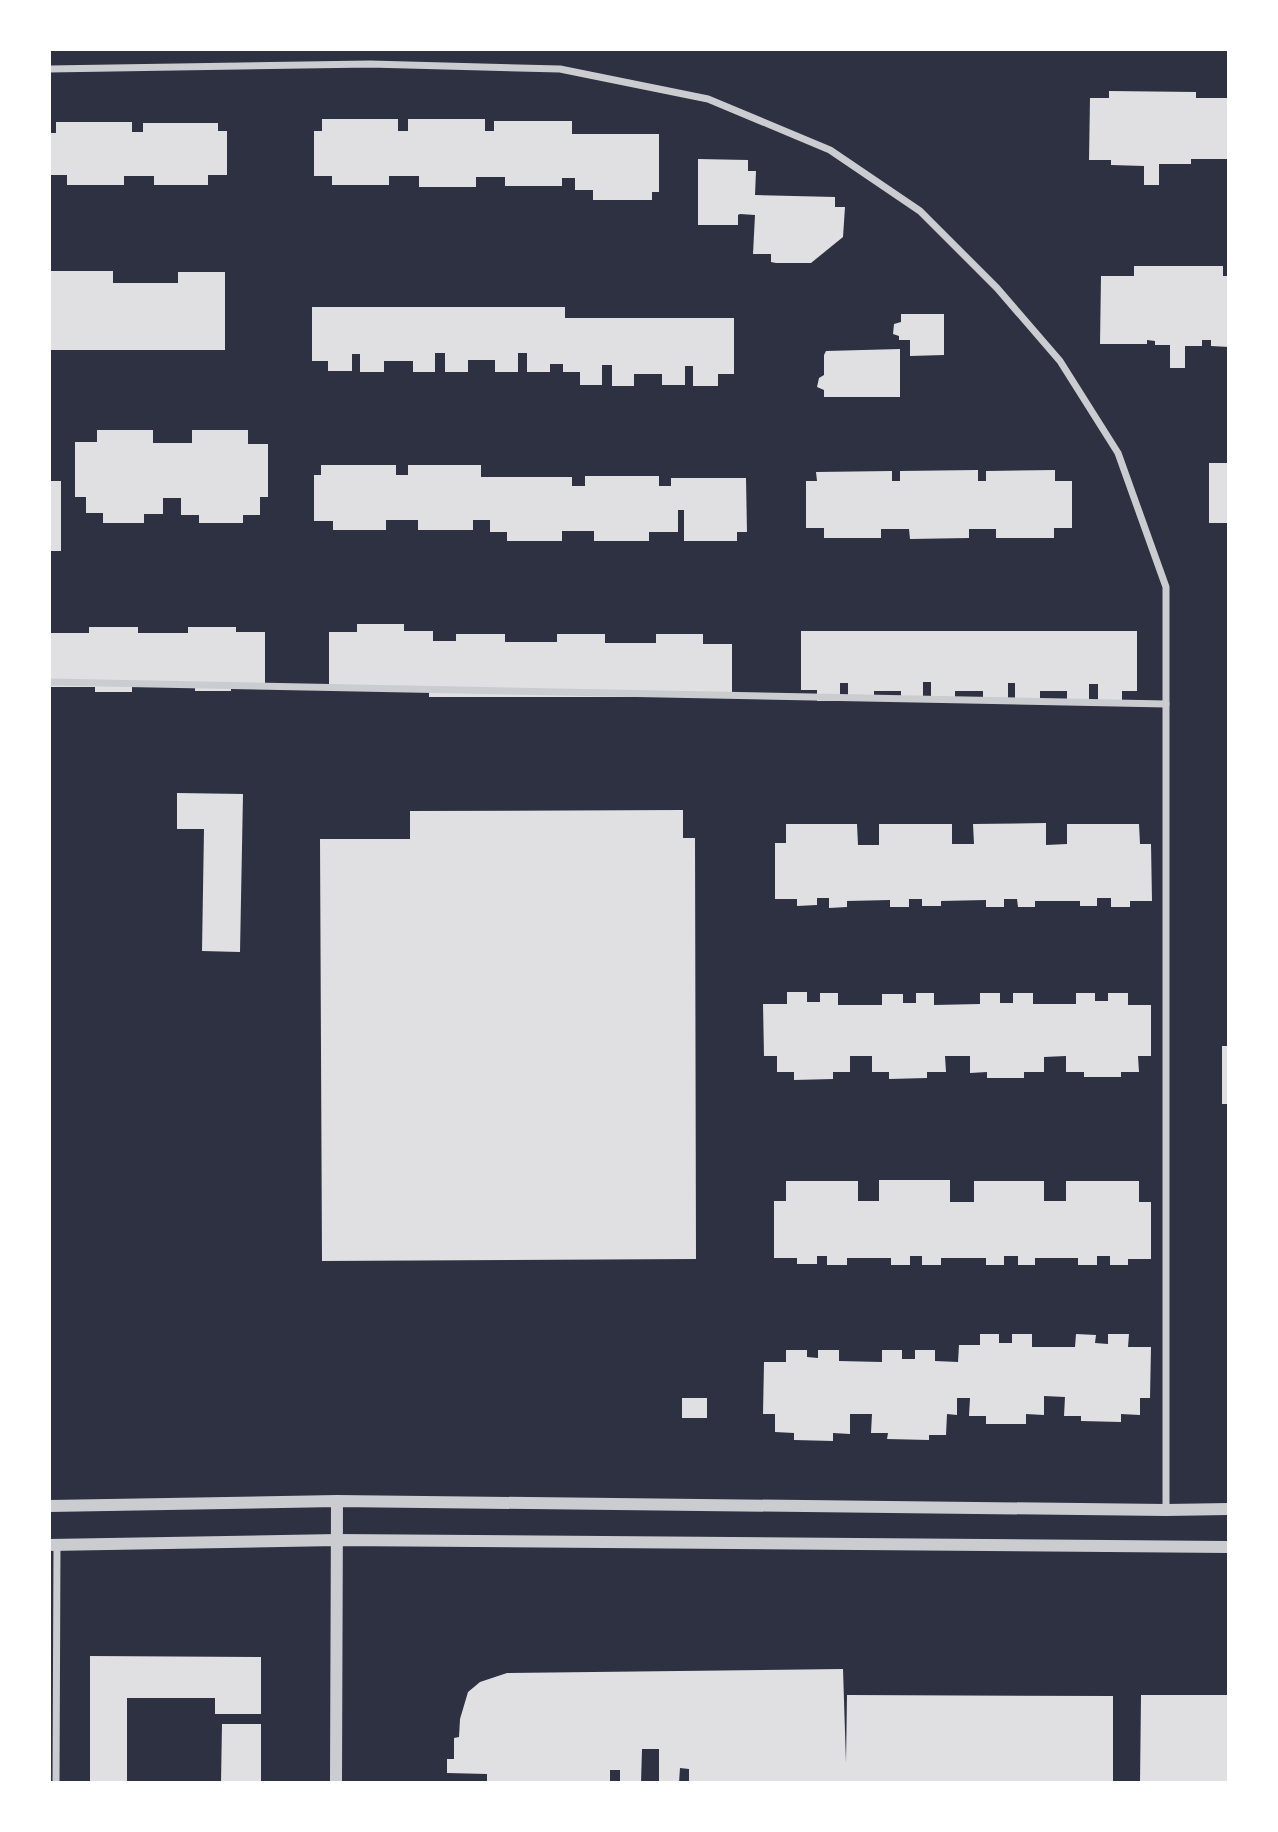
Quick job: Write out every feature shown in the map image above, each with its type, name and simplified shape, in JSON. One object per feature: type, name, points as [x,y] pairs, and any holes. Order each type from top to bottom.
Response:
[{"type":"street","points":[[49,69],[370,64],[560,69],[708,99],[830,150],[920,211],[997,288],[1060,361],[1118,453],[1166,587],[1166,1510]]},
{"type":"street","points":[[49,682],[1166,704]]},
{"type":"street","points":[[336,1783],[337,1501]]},
{"type":"street","points":[[49,1506],[337,1501],[1166,1510],[1229,1508]]},
{"type":"street","points":[[56,1783],[53,1545],[337,1540],[1229,1547]]},
{"type":"building","points":[[1109,91],[1196,92],[1196,98],[1229,98],[1229,159],[1191,159],[1191,164],[1159,164],[1159,185],[1144,185],[1144,166],[1111,165],[1111,160],[1089,160],[1090,98],[1109,98]]},
{"type":"building","points":[[322,119],[398,119],[398,131],[408,131],[408,119],[485,119],[485,131],[494,131],[494,121],[572,121],[572,134],[659,134],[659,192],[652,192],[652,200],[593,200],[593,190],[575,190],[575,178],[562,178],[562,186],[505,186],[505,177],[476,177],[476,187],[419,187],[419,176],[389,176],[389,185],[332,185],[332,176],[314,176],[314,131],[322,131]]},
{"type":"building","points":[[56,122],[132,122],[132,132],[143,132],[143,123],[218,123],[218,131],[227,131],[227,175],[208,175],[208,185],[154,185],[154,176],[124,176],[124,185],[67,185],[67,175],[49,175],[49,133],[56,133]]},
{"type":"building","points":[[698,159],[748,160],[748,171],[756,171],[755,195],[835,197],[835,207],[845,207],[843,237],[811,263],[776,263],[771,262],[771,254],[753,254],[755,215],[738,215],[738,225],[698,225]]},
{"type":"building","points":[[1134,266],[1223,266],[1223,276],[1229,276],[1229,347],[1211,346],[1211,340],[1202,340],[1202,346],[1185,346],[1185,368],[1170,368],[1170,345],[1155,345],[1155,341],[1147,340],[1147,344],[1100,344],[1101,276],[1134,276]]},
{"type":"building","points":[[49,271],[113,271],[113,283],[178,283],[178,272],[225,272],[225,350],[49,350]]},
{"type":"building","points":[[312,307],[565,307],[565,318],[734,318],[734,374],[718,374],[718,386],[693,386],[693,366],[685,366],[685,385],[662,385],[662,374],[634,374],[634,386],[612,386],[612,365],[602,365],[602,385],[580,385],[580,372],[563,372],[563,364],[550,364],[550,372],[527,372],[527,353],[518,353],[518,372],[495,372],[495,360],[468,360],[468,372],[445,372],[445,353],[435,353],[435,372],[413,372],[413,361],[384,361],[384,372],[360,372],[360,354],[352,354],[352,371],[328,371],[328,361],[312,361]]},
{"type":"building","points":[[901,314],[944,314],[944,355],[910,356],[910,340],[899,340],[899,336],[893,334],[894,324],[901,322]]},
{"type":"building","points":[[900,349],[900,397],[824,397],[824,390],[817,387],[819,378],[824,375],[826,351]]},
{"type":"building","points":[[97,430],[153,430],[153,443],[192,443],[192,430],[248,430],[248,444],[268,444],[268,497],[260,497],[260,515],[243,515],[243,523],[199,523],[199,515],[181,515],[181,498],[163,498],[163,514],[144,514],[144,523],[103,523],[103,513],[86,513],[86,497],[75,497],[75,442],[97,442]]},
{"type":"building","points":[[1209,463],[1229,463],[1229,523],[1209,523]]},
{"type":"building","points":[[321,465],[396,465],[396,475],[408,475],[408,465],[481,465],[481,477],[572,477],[572,486],[585,486],[585,476],[659,476],[659,486],[671,486],[671,478],[746,478],[747,532],[737,532],[737,541],[684,541],[684,510],[678,510],[678,532],[649,532],[649,541],[594,541],[594,531],[562,531],[562,541],[507,541],[507,532],[490,532],[490,520],[473,520],[473,530],[418,530],[418,520],[386,520],[386,530],[333,530],[333,521],[314,521],[314,475],[321,475]]},
{"type":"building","points":[[978,470],[978,481],[986,481],[986,471],[1055,470],[1055,481],[1072,481],[1072,528],[1054,528],[1054,538],[996,538],[996,529],[969,529],[969,538],[910,539],[909,529],[881,529],[881,538],[824,538],[824,528],[806,528],[806,481],[817,481],[816,472],[892,471],[892,481],[900,481],[900,471]]},
{"type":"building","points":[[49,481],[61,481],[61,551],[49,551]]},
{"type":"building","points":[[357,624],[404,624],[404,631],[433,631],[433,641],[456,641],[456,634],[505,634],[505,642],[557,642],[557,634],[605,634],[605,643],[656,643],[656,634],[703,634],[703,644],[732,644],[732,697],[429,697],[429,686],[329,686],[329,632],[357,632]]},
{"type":"building","points":[[89,627],[138,627],[138,633],[188,633],[188,627],[236,627],[236,632],[265,632],[265,687],[195,691],[195,687],[132,687],[132,692],[95,692],[95,687],[49,687],[49,633],[89,633]]},
{"type":"building","points":[[801,631],[1137,631],[1137,691],[1122,691],[1122,701],[1098,701],[1098,684],[1089,684],[1089,702],[1067,702],[1067,691],[1040,691],[1040,703],[1015,703],[1015,683],[1008,683],[1008,703],[983,703],[983,691],[955,691],[955,701],[931,701],[931,682],[923,682],[923,701],[901,701],[901,691],[874,691],[874,701],[848,701],[848,683],[840,683],[840,701],[817,701],[817,690],[801,690]]},
{"type":"building","points":[[177,793],[243,794],[240,952],[202,951],[204,829],[177,829]]},
{"type":"building","points":[[683,810],[683,838],[695,838],[696,1259],[322,1261],[320,839],[410,839],[410,811]]},
{"type":"building","points":[[1046,823],[1046,845],[1067,844],[1067,824],[1139,824],[1140,844],[1151,844],[1152,901],[1130,901],[1130,907],[1111,907],[1111,898],[1097,898],[1097,906],[1080,906],[1080,901],[1035,901],[1035,907],[1018,907],[1017,899],[1004,899],[1004,907],[986,907],[986,900],[941,901],[941,906],[922,906],[922,899],[909,899],[909,907],[890,907],[890,900],[847,901],[847,907],[829,908],[829,898],[817,898],[817,905],[797,906],[797,899],[775,899],[775,843],[786,843],[786,824],[857,824],[858,845],[879,845],[879,824],[952,824],[952,844],[974,844],[973,824]]},
{"type":"building","points":[[787,992],[807,992],[807,1002],[820,1002],[820,993],[838,993],[838,1005],[882,1005],[882,994],[903,994],[903,1003],[916,1003],[916,993],[934,993],[934,1005],[980,1004],[980,993],[1000,993],[1000,1003],[1013,1003],[1013,993],[1033,993],[1033,1004],[1076,1004],[1076,993],[1095,993],[1095,1001],[1108,1001],[1108,993],[1128,993],[1128,1005],[1151,1005],[1151,1056],[1138,1056],[1139,1072],[1121,1072],[1121,1077],[1084,1077],[1084,1072],[1066,1072],[1066,1056],[1044,1057],[1044,1072],[1024,1072],[1024,1078],[987,1078],[987,1072],[970,1073],[970,1056],[945,1056],[946,1072],[927,1072],[927,1078],[889,1079],[889,1072],[872,1072],[872,1056],[850,1056],[850,1072],[833,1072],[833,1079],[794,1080],[794,1072],[777,1072],[777,1056],[764,1056],[763,1004],[787,1004]]},
{"type":"building","points":[[1222,1046],[1229,1046],[1229,1104],[1222,1104]]},
{"type":"building","points":[[879,1180],[950,1180],[950,1202],[974,1202],[974,1181],[1044,1181],[1044,1201],[1066,1201],[1066,1181],[1139,1181],[1139,1202],[1151,1202],[1151,1259],[1128,1259],[1128,1265],[1110,1265],[1110,1256],[1097,1256],[1097,1265],[1078,1265],[1078,1258],[1035,1258],[1035,1265],[1018,1265],[1018,1256],[1004,1256],[1004,1265],[986,1265],[986,1258],[941,1258],[941,1265],[922,1265],[922,1256],[910,1256],[910,1265],[891,1265],[891,1258],[847,1258],[847,1265],[827,1265],[827,1256],[817,1256],[817,1264],[797,1264],[797,1258],[774,1258],[774,1201],[786,1201],[786,1181],[858,1181],[858,1201],[879,1201]]},
{"type":"building","points":[[980,1334],[999,1334],[999,1343],[1012,1343],[1012,1334],[1032,1334],[1032,1347],[1075,1347],[1076,1334],[1096,1335],[1095,1343],[1108,1344],[1108,1334],[1129,1334],[1128,1347],[1151,1347],[1150,1398],[1140,1398],[1140,1415],[1121,1414],[1121,1422],[1081,1421],[1081,1416],[1064,1416],[1065,1397],[1044,1396],[1044,1415],[1026,1414],[1026,1424],[986,1424],[986,1416],[969,1416],[970,1398],[957,1398],[957,1415],[947,1414],[946,1435],[929,1435],[929,1440],[887,1439],[888,1433],[871,1433],[872,1414],[850,1414],[850,1434],[833,1433],[833,1441],[794,1440],[794,1433],[775,1432],[775,1414],[763,1414],[764,1362],[786,1362],[786,1350],[807,1350],[807,1357],[818,1358],[818,1350],[839,1350],[839,1361],[882,1362],[882,1350],[902,1350],[902,1359],[915,1359],[915,1350],[935,1350],[935,1361],[958,1362],[959,1345],[980,1345]]},
{"type":"building","points":[[682,1398],[707,1398],[707,1418],[682,1418]]},
{"type":"building","points":[[90,1656],[261,1657],[261,1714],[215,1714],[215,1698],[127,1698],[127,1783],[90,1783]]},
{"type":"building","points":[[843,1669],[846,1763],[847,1695],[1113,1696],[1113,1783],[689,1783],[689,1769],[680,1768],[679,1783],[659,1783],[659,1749],[642,1749],[641,1783],[620,1783],[620,1770],[610,1770],[610,1783],[487,1783],[487,1774],[447,1773],[447,1759],[454,1759],[454,1738],[459,1737],[460,1719],[468,1692],[480,1682],[507,1673]]},
{"type":"building","points":[[1141,1695],[1229,1695],[1229,1783],[1140,1783]]},
{"type":"building","points":[[222,1724],[261,1724],[261,1783],[221,1783]]}]
